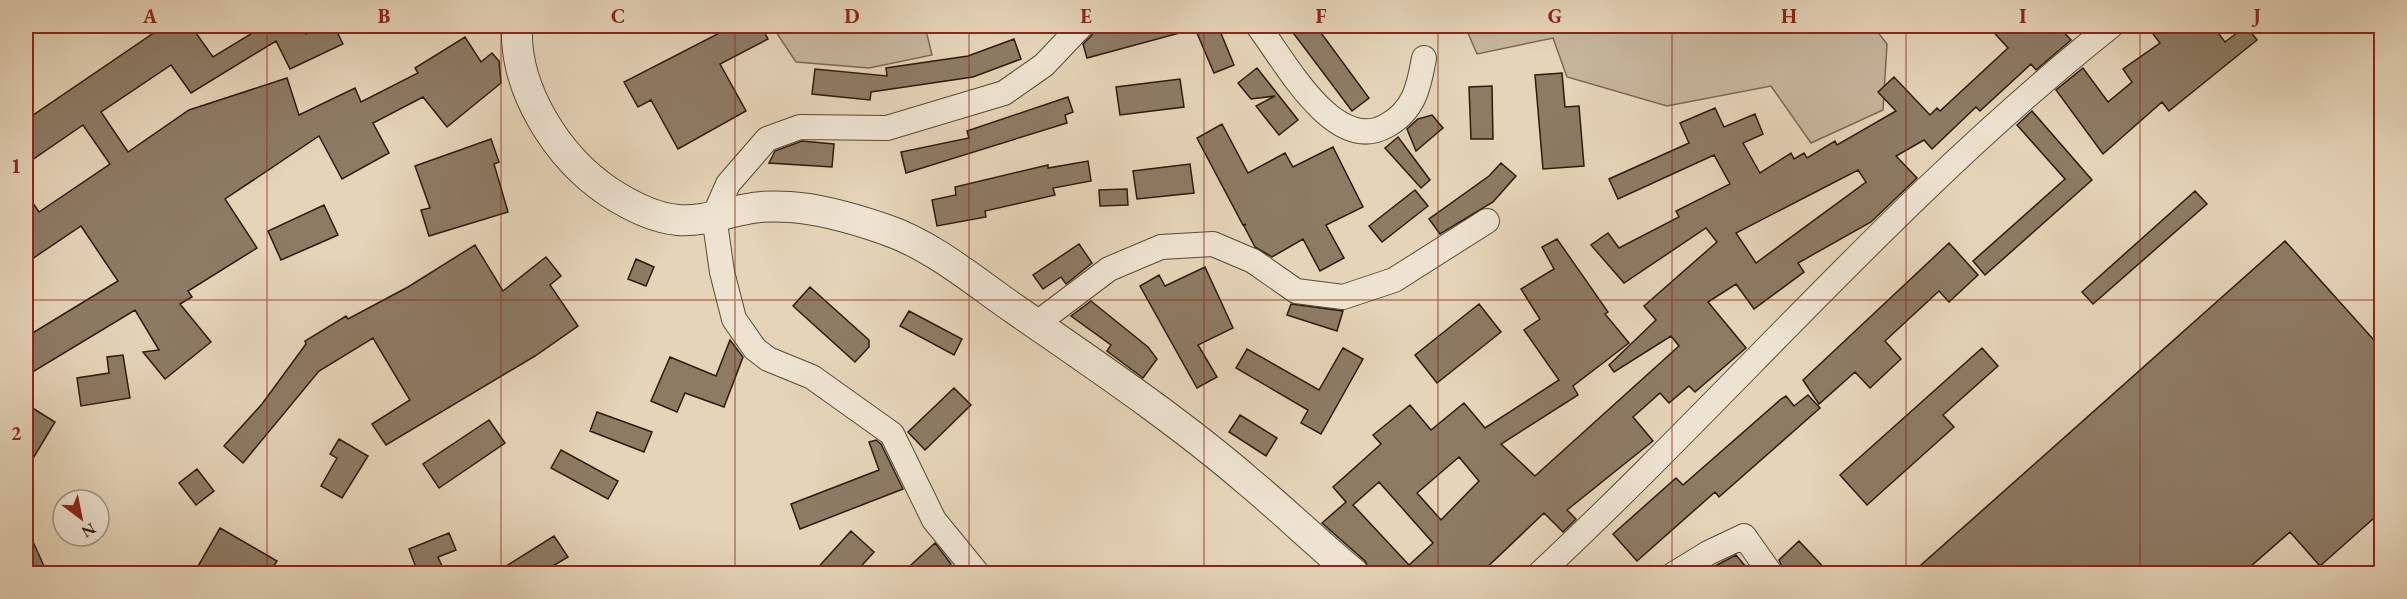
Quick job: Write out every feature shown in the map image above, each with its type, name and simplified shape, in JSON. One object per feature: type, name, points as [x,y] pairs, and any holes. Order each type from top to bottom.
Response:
[{"type":"street","points":[[516,26],[515,50],[538,112],[560,145],[588,175],[609,192],[645,212],[678,220],[714,216],[751,208],[791,207],[886,229],[927,248],[1036,324],[1248,480],[1354,573]]},
{"type":"street","points":[[978,573],[934,520],[892,434],[812,377],[768,358],[754,349],[734,319],[722,272],[714,216],[728,184],[767,140],[800,127],[887,129],[1004,93],[1044,65],[1081,26]]},
{"type":"street","points":[[1258,26],[1320,110],[1342,127],[1358,133],[1376,132],[1400,118],[1408,110],[1418,90],[1424,58]]},
{"type":"street","points":[[1539,573],[1599,518],[1938,176],[2045,78],[2111,26]]},
{"type":"street","points":[[1036,324],[1109,269],[1161,247],[1213,244],[1253,261],[1296,291],[1343,297],[1394,280],[1487,221]]},
{"type":"street","points":[[1674,573],[1743,536],[1772,573]]},
{"type":"shaded area","points":[[772,26],[925,26],[932,55],[869,68],[796,62]]},
{"type":"shaded area","points":[[1465,26],[1873,26],[1887,44],[1883,110],[1811,143],[1771,86],[1667,106],[1567,77],[1553,38],[1477,54]]},
{"type":"building","points":[[164,26],[191,26],[213,57],[264,26],[302,26],[306,34],[324,26],[334,26],[343,44],[290,69],[276,41],[191,93],[171,65],[101,112],[128,152],[189,110],[287,78],[299,115],[355,88],[361,102],[418,73],[415,68],[465,37],[481,62],[492,53],[499,61],[501,83],[447,127],[423,97],[373,123],[389,153],[342,179],[319,136],[225,199],[257,248],[188,291],[192,297],[180,304],[211,342],[165,379],[143,352],[159,350],[135,310],[31,373],[26,364],[26,337],[118,281],[81,226],[26,263],[26,193],[39,212],[110,164],[83,125],[26,164],[26,120]]},
{"type":"building","points":[[733,26],[761,26],[768,39],[720,64],[746,111],[678,149],[651,100],[638,107],[624,82]]},
{"type":"building","points":[[1095,26],[1186,26],[1187,31],[1087,58],[1083,44],[1092,35]]},
{"type":"building","points":[[1194,26],[1218,26],[1234,65],[1214,73]]},
{"type":"building","points":[[1288,26],[1316,26],[1369,98],[1352,111]]},
{"type":"building","points":[[1988,26],[2015,26],[2022,33],[2031,26],[2058,26],[2071,40],[2036,70],[2031,64],[1980,111],[1976,107],[1932,149],[1924,140],[1896,156],[1917,178],[1871,222],[1798,263],[1804,272],[1754,309],[1736,284],[1708,302],[1746,348],[1695,392],[1689,386],[1669,403],[1660,393],[1633,417],[1653,441],[1567,510],[1576,519],[1563,532],[1544,513],[1481,573],[1371,573],[1365,561],[1322,523],[1346,502],[1333,487],[1381,444],[1373,435],[1410,405],[1431,430],[1464,403],[1485,428],[1559,380],[1524,330],[1540,319],[1521,289],[1554,269],[1542,247],[1557,239],[1608,312],[1605,314],[1629,343],[1573,386],[1578,395],[1501,444],[1535,476],[1679,346],[1671,336],[1614,372],[1609,365],[1656,320],[1644,306],[1717,242],[1706,228],[1624,283],[1591,245],[1608,233],[1619,248],[1679,217],[1676,211],[1730,184],[1714,155],[1618,199],[1609,179],[1689,143],[1680,123],[1715,108],[1724,127],[1755,114],[1763,134],[1743,143],[1760,173],[1791,153],[1794,159],[1804,153],[1807,158],[1835,141],[1837,145],[1896,111],[1878,92],[1894,77],[1930,115],[1937,108],[1940,111],[2008,48]],"holes":[[[1858,170],[1866,182],[1756,263],[1736,233]],[[1459,457],[1479,481],[1441,520],[1417,493]],[[1379,482],[1433,543],[1409,565],[1353,505]]]},
{"type":"building","points":[[2147,26],[2213,26],[2225,42],[2246,26],[2257,40],[2169,111],[2162,102],[2103,154],[2056,90],[2083,68],[2108,102],[2132,82],[2123,69],[2160,43]]},
{"type":"building","points":[[1014,39],[1021,59],[973,77],[871,92],[870,100],[812,94],[815,69],[887,76],[886,68],[968,56]]},
{"type":"building","points":[[1257,68],[1298,120],[1279,135],[1256,106],[1275,96],[1251,99],[1238,83]]},
{"type":"building","points":[[1562,73],[1565,107],[1579,106],[1584,166],[1543,169],[1535,75]]},
{"type":"building","points":[[1180,79],[1184,107],[1120,115],[1116,87]]},
{"type":"building","points":[[1492,86],[1493,139],[1471,139],[1469,87]]},
{"type":"building","points":[[1068,97],[1073,112],[1065,115],[1067,123],[906,173],[901,152],[969,138],[967,131]]},
{"type":"building","points":[[2032,111],[2092,180],[1985,275],[1973,261],[2065,179],[2017,125]]},
{"type":"building","points":[[1432,115],[1443,128],[1416,151],[1407,129],[1418,119]]},
{"type":"building","points":[[1222,124],[1248,173],[1285,153],[1293,167],[1333,147],[1363,207],[1326,225],[1344,258],[1320,271],[1303,239],[1272,257],[1255,247],[1244,226],[1246,224],[1243,225],[1197,138]]},
{"type":"building","points":[[1398,137],[1430,180],[1421,188],[1385,148]]},
{"type":"building","points":[[491,139],[499,162],[494,164],[508,212],[429,236],[421,210],[430,208],[415,166]]},
{"type":"building","points":[[802,141],[834,144],[832,167],[769,163],[775,151]]},
{"type":"building","points":[[1088,161],[1091,181],[1053,188],[1055,195],[985,211],[986,217],[937,226],[932,200],[956,195],[955,187],[1048,165],[1048,168]]},
{"type":"building","points":[[1501,163],[1516,176],[1493,202],[1440,234],[1429,219],[1489,176]]},
{"type":"building","points":[[1190,164],[1194,193],[1137,199],[1133,171]]},
{"type":"building","points":[[1127,189],[1128,205],[1100,206],[1099,190]]},
{"type":"building","points":[[1415,190],[1428,206],[1382,242],[1369,226]]},
{"type":"building","points":[[2195,191],[2207,204],[2093,304],[2082,292]]},
{"type":"building","points":[[324,205],[338,235],[281,260],[268,231]]},
{"type":"building","points":[[2285,241],[2382,349],[2382,511],[2320,566],[2290,532],[2243,573],[1912,573]]},
{"type":"building","points":[[1949,243],[1978,275],[1949,302],[1939,291],[1885,341],[1901,359],[1870,388],[1855,372],[1819,404],[1803,380]]},
{"type":"building","points":[[1079,244],[1092,263],[1066,284],[1061,277],[1043,289],[1033,275]]},
{"type":"building","points":[[475,245],[503,291],[546,257],[561,276],[550,285],[578,326],[535,356],[386,445],[372,424],[410,400],[373,338],[319,371],[243,463],[224,446],[262,404],[306,344],[305,341],[346,316],[348,319],[408,287]]},
{"type":"building","points":[[636,259],[654,267],[646,286],[628,279]]},
{"type":"building","points":[[1205,267],[1233,328],[1198,345],[1217,377],[1197,388],[1140,286],[1159,275],[1165,286]]},
{"type":"building","points":[[810,287],[869,340],[869,347],[855,362],[793,306]]},
{"type":"building","points":[[1091,301],[1148,347],[1157,359],[1143,378],[1107,351],[1111,345],[1071,316]]},
{"type":"building","points":[[1291,304],[1343,311],[1337,331],[1287,315]]},
{"type":"building","points":[[1479,304],[1501,332],[1437,383],[1415,355]]},
{"type":"building","points":[[909,311],[962,339],[954,355],[900,326]]},
{"type":"building","points":[[730,340],[743,357],[724,407],[685,393],[677,412],[651,401],[670,357],[716,376]]},
{"type":"building","points":[[1343,348],[1363,359],[1321,434],[1301,423],[1308,410],[1236,368],[1247,349],[1319,390]]},
{"type":"building","points":[[1982,348],[1998,366],[1943,415],[1954,427],[1867,505],[1840,475]]},
{"type":"building","points":[[123,355],[130,398],[81,406],[77,378],[109,373],[107,357]]},
{"type":"building","points":[[954,388],[971,405],[925,450],[908,432]]},
{"type":"building","points":[[1808,395],[1820,408],[1719,497],[1715,492],[1637,561],[1613,534],[1676,478],[1683,485],[1781,399],[1786,396],[1794,406]]},
{"type":"building","points":[[26,404],[55,422],[26,470]]},
{"type":"building","points":[[597,412],[652,432],[644,452],[590,431]]},
{"type":"building","points":[[1240,415],[1277,438],[1266,456],[1229,432]]},
{"type":"building","points":[[489,420],[505,443],[439,488],[423,464]]},
{"type":"building","points":[[339,439],[368,456],[342,498],[321,486],[337,458],[330,454]]},
{"type":"building","points":[[876,440],[881,444],[903,489],[800,529],[791,504],[879,470],[869,442]]},
{"type":"building","points":[[561,450],[618,481],[608,499],[551,468]]},
{"type":"building","points":[[197,469],[214,491],[196,505],[179,483]]},
{"type":"building","points":[[26,526],[47,573],[26,573]]},
{"type":"building","points":[[220,528],[277,561],[269,573],[194,573]]},
{"type":"building","points":[[851,531],[874,552],[855,573],[813,573]]},
{"type":"building","points":[[449,533],[456,550],[438,557],[445,573],[418,573],[409,549]]},
{"type":"building","points":[[554,536],[568,557],[541,573],[495,573]]},
{"type":"building","points":[[1799,541],[1829,573],[1785,573],[1779,560]]},
{"type":"building","points":[[935,543],[951,564],[941,573],[902,573]]},
{"type":"building","points":[[1736,555],[1751,573],[1702,573],[1715,566]]}]
